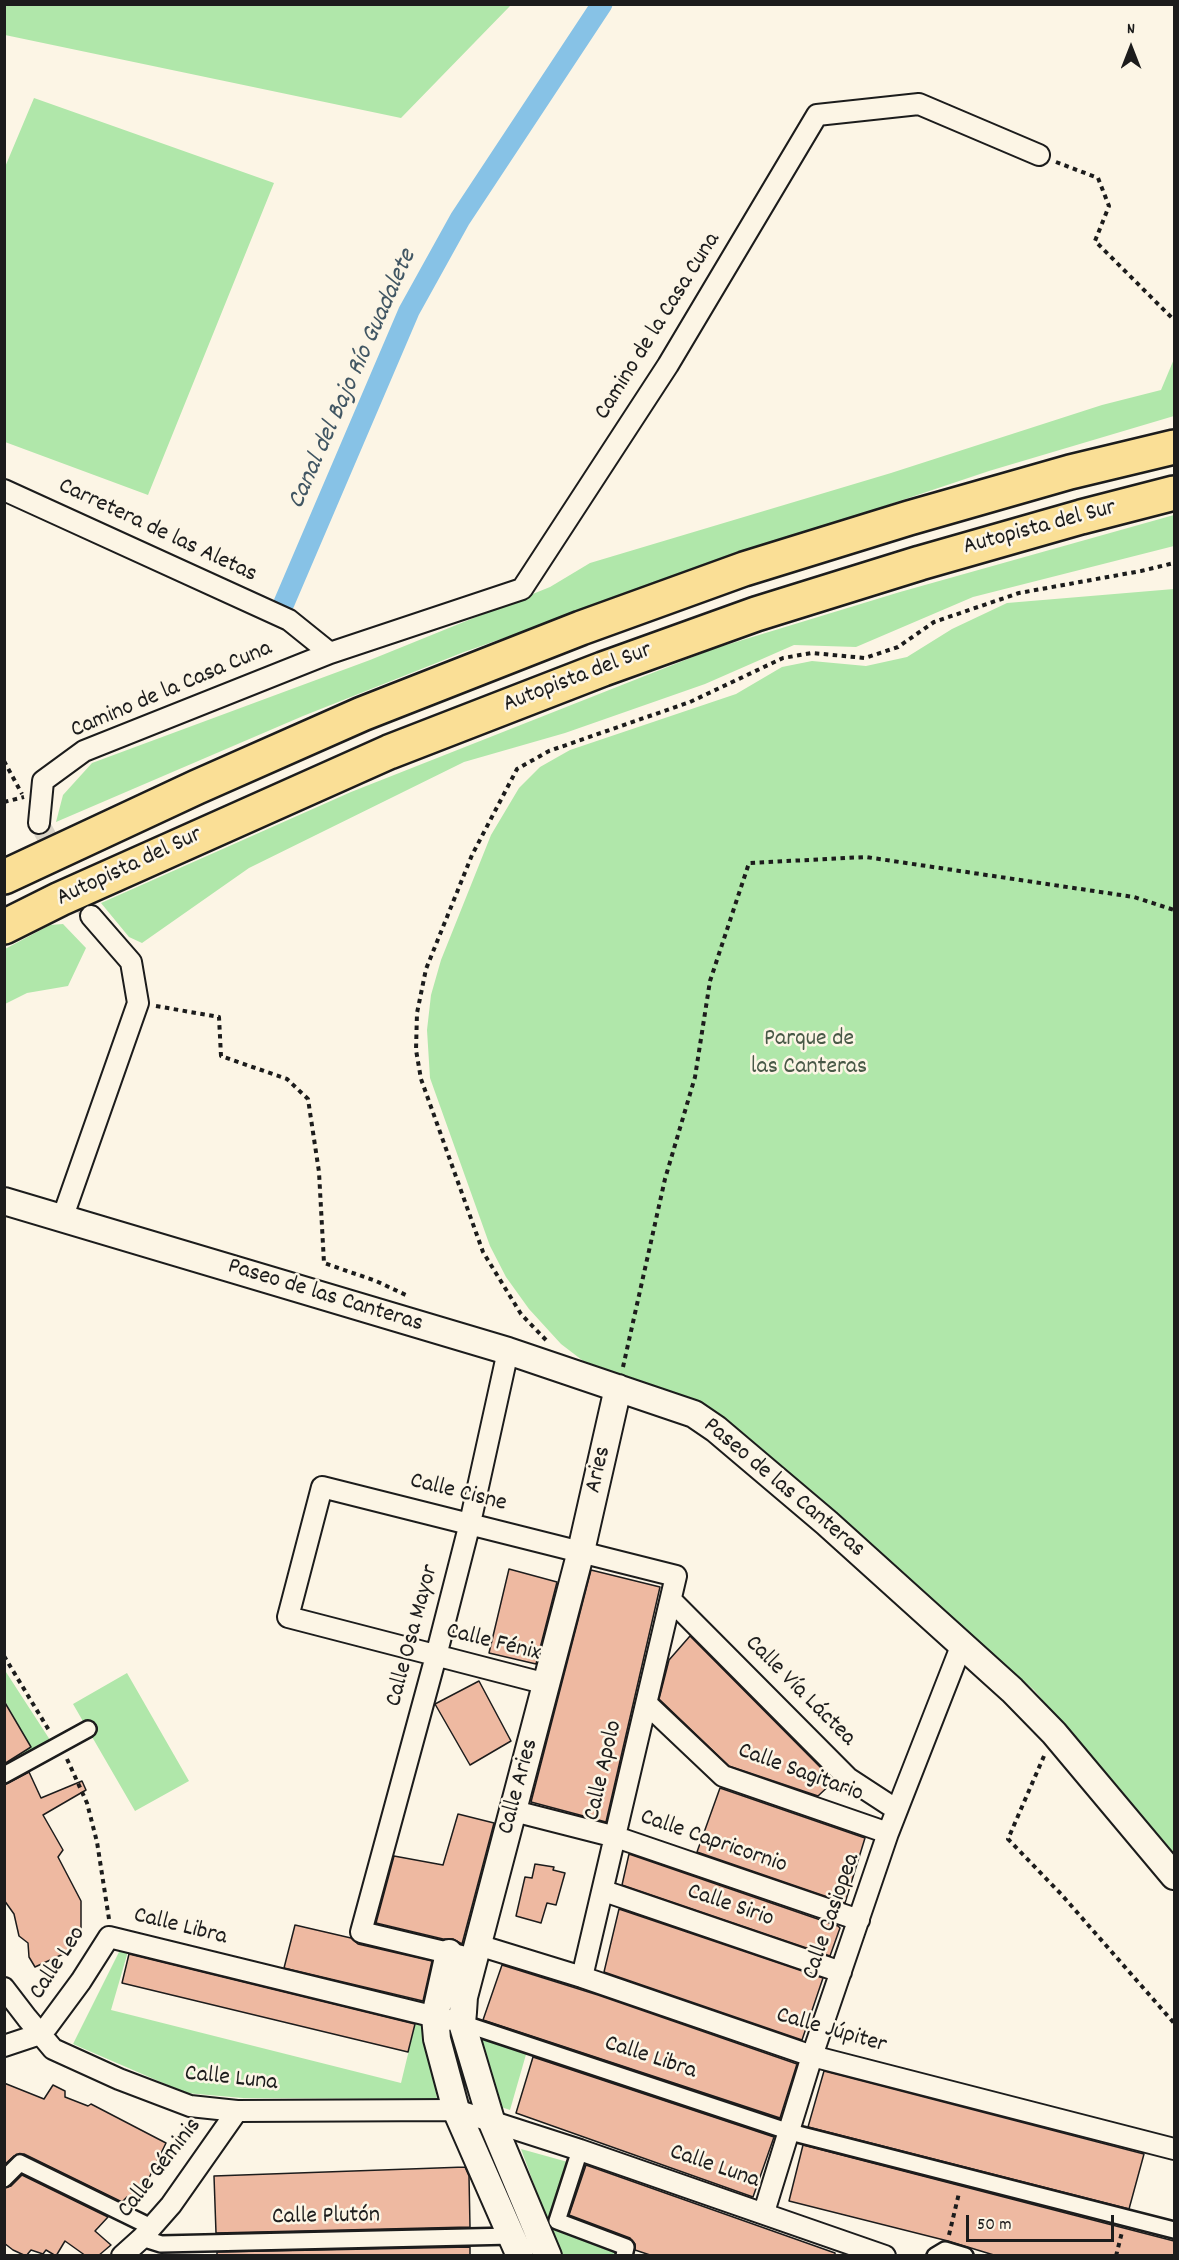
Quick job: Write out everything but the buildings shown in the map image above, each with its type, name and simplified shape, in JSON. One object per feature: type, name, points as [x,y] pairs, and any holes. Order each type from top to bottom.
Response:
[{"type":"highway","name":"Autopista del Sur","points":[[4,877],[197,786],[362,714],[581,628],[744,569],[909,518],[1070,472],[1174,447]]},
{"type":"highway","name":"Autopista del Sur","points":[[4,927],[60,899],[389,752],[603,669],[756,614],[920,563],[1081,516],[1174,493]]},
{"type":"street","name":"Camino de la Casa Cuna","points":[[39,823],[43,781],[84,751],[330,652],[522,589],[668,365],[817,116],[919,104],[1039,155]]},
{"type":"street","name":"Carretera de las Aletas","points":[[4,490],[289,620]]},
{"type":"street","name":"Camino de la Casa Cuna","points":[[289,620],[330,652]]},
{"type":"street","points":[[62,1220],[138,1002],[131,962],[91,916]]},
{"type":"street","name":"Paseo de las Canteras","points":[[4,1201],[508,1351],[694,1414],[716,1429],[827,1523],[1012,1690],[1054,1733],[1174,1876]]},
{"type":"street","name":"Calle Osa Mayor","points":[[361,1932],[470,1523],[508,1351]]},
{"type":"street","name":"Aries","points":[[581,1551],[618,1388]]},
{"type":"street","name":"Calle Cisne","points":[[288,1617],[322,1487],[676,1576]]},
{"type":"street","name":"Calle Aries","points":[[462,2023],[464,1996],[581,1551]]},
{"type":"street","name":"Calle Apolo","points":[[582,1977],[676,1576]]},
{"type":"street","name":"Calle Vía Láctea","points":[[671,1600],[848,1778],[897,1810]]},
{"type":"street","name":"Calle Fénix","points":[[288,1617],[547,1684]]},
{"type":"street","name":"Calle Casiopea","points":[[764,2212],[812,2056],[888,1833],[962,1644]]},
{"type":"street","name":"Calle Sagitario","points":[[647,1704],[723,1776],[888,1833]]},
{"type":"street","points":[[4,1775],[88,1729]]},
{"type":"street","name":"Calle Capricornio","points":[[514,1811],[616,1837],[859,1920]]},
{"type":"street","name":"Calle Sirio","points":[[604,1890],[841,1971]]},
{"type":"street","name":"Calle Júpiter","points":[[361,1932],[449,1953],[476,1952],[582,1977],[812,2056],[1174,2149]]},
{"type":"street","name":"Calle Libra","points":[[109,1937],[462,2023],[790,2132],[1174,2229]]},
{"type":"street","name":"Calle Leo","points":[[4,2046],[40,2034],[53,2021],[109,1937]]},
{"type":"street","points":[[449,1953],[435,2016],[437,2039],[456,2110],[516,2246]]},
{"type":"street","name":"Calle Luna","points":[[4,1988],[53,2049],[155,2094],[190,2106],[237,2111],[456,2110],[492,2120],[764,2212],[838,2248],[885,2256]]},
{"type":"street","points":[[462,2023],[492,2120],[548,2256]]},
{"type":"street","name":"Calle Géminis","points":[[122,2256],[171,2205],[237,2111]]},
{"type":"street","points":[[580,2150],[557,2221],[626,2247],[624,2256]]},
{"type":"street","name":"Calle Plutón","points":[[4,2179],[20,2163],[147,2232],[161,2244],[516,2246]]},
{"type":"street","points":[[940,2253],[965,2256]]},
{"type":"path","points":[[1039,155],[1098,178],[1109,206],[1095,241],[1174,320]]},
{"type":"path","points":[[549,1364],[554,1349],[521,1314],[483,1252],[421,1078],[416,1050],[417,1013],[426,969],[472,855],[517,769],[549,751],[690,702],[783,658],[812,652],[865,658],[898,647],[934,622],[1019,593],[1174,563]]},
{"type":"path","points":[[4,802],[24,797]]},
{"type":"path","points":[[618,1388],[665,1179],[695,1077],[710,981],[750,862],[866,857],[1134,897],[1174,910]]},
{"type":"path","points":[[138,1002],[219,1017],[221,1056],[287,1079],[308,1099],[319,1172],[324,1263],[376,1281],[417,1300]]},
{"type":"path","name":"Calle Leo","points":[[4,1656],[75,1773],[92,1822],[109,1917],[109,1937]]},
{"type":"path","points":[[1054,1733],[1008,1839],[1061,1894],[1174,2022]]},
{"type":"path","points":[[940,2253],[964,2176]]},
{"type":"green space","points":[[5,4],[511,5],[401,118],[5,35]]},
{"type":"green space","points":[[34,98],[274,183],[148,495],[5,442],[5,167]]},
{"type":"green space","points":[[1174,359],[1174,416],[989,471],[464,652],[303,716],[56,822],[63,795],[92,763],[370,660],[550,587],[590,563],[891,473],[1102,405],[1161,390]]},
{"type":"green space","points":[[1174,515],[1174,546],[973,597],[856,647],[794,645],[705,684],[565,733],[464,762],[249,868],[142,943],[129,937],[101,903],[351,792],[713,649],[900,592]]},
{"type":"green space","name":"Parque de las Canteras","points":[[1174,589],[1174,1854],[1034,1690],[757,1445],[707,1408],[595,1370],[561,1344],[529,1309],[506,1277],[490,1246],[430,1078],[427,1030],[431,995],[441,960],[491,835],[519,788],[540,767],[570,750],[736,694],[782,667],[812,661],[866,666],[907,657],[952,629],[1007,603]]},
{"type":"green space","points":[[63,924],[86,948],[68,986],[27,993],[5,1004],[5,949],[50,925]]},
{"type":"green space","points":[[4,1669],[52,1743],[9,1767],[6,1761],[31,1747],[5,1701]]},
{"type":"green space","points":[[127,1673],[189,1781],[135,1811],[73,1704]]},
{"type":"green space","points":[[122,1946],[129,1948],[111,2010],[401,2083],[416,2021],[425,2024],[437,2099],[243,2098],[186,2093],[73,2044]]},
{"type":"green space","points":[[472,2029],[527,2051],[510,2110],[501,2107]]},
{"type":"green space","points":[[521,2149],[575,2164],[558,2221],[626,2247],[624,2255],[560,2255]]},
{"type":"waterway","name":"Canal del Bajo Río Guadalete","points":[[284,603],[409,311],[460,219],[602,4]]},
{"type":"tunnel","points":[[39,823],[91,916]]}]
